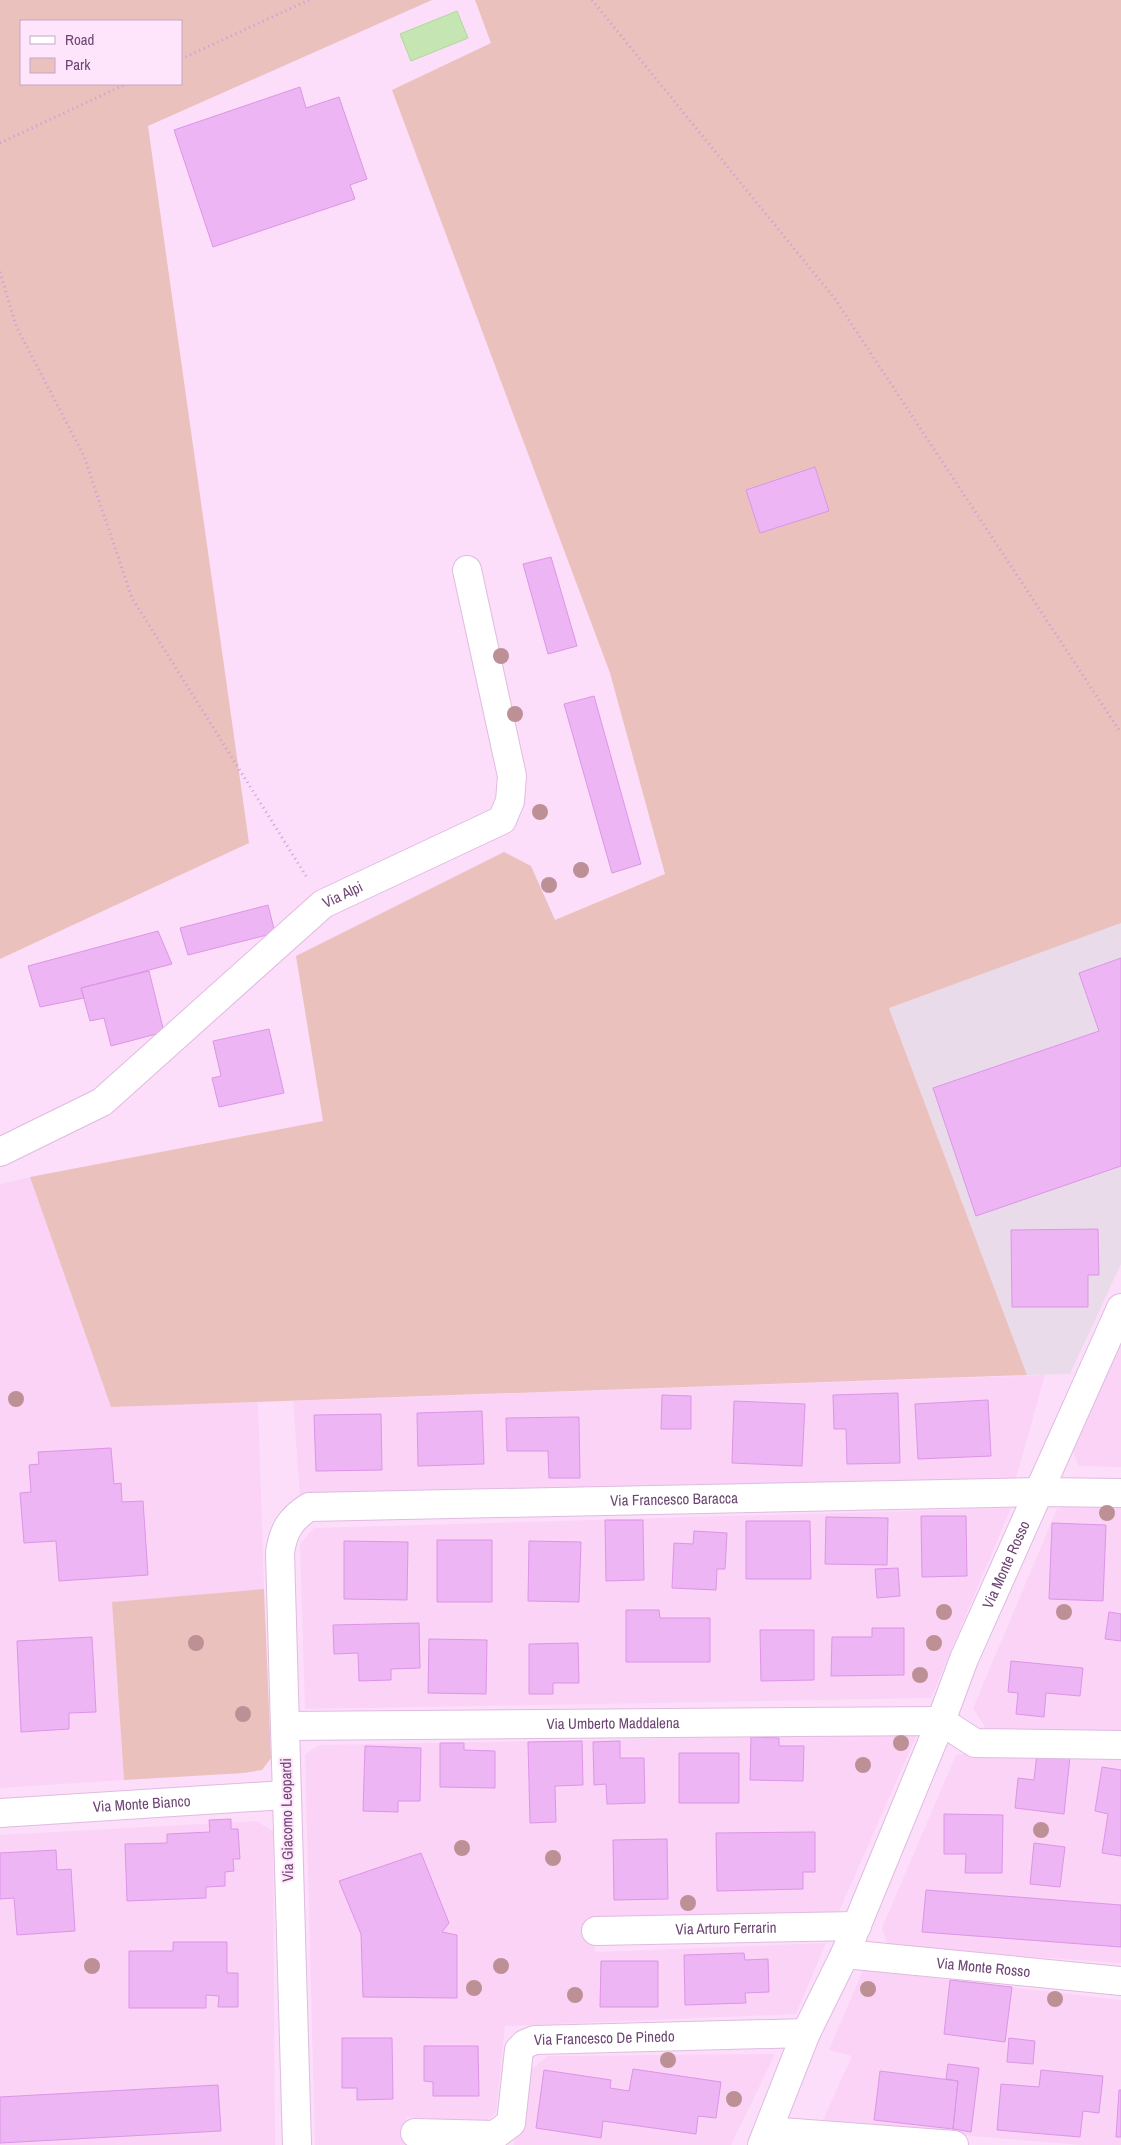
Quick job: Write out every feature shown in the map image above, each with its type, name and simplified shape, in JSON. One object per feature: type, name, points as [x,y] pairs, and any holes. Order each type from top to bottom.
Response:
[{"type":"street","name":"Via Alpi","points":[[0,1152],[102,1102],[323,904],[502,820],[510,801],[512,776],[467,570]]},
{"type":"street","name":"Via Monte Rosso","points":[[954,2145],[765,2138],[806,2033],[845,1954],[942,1721],[964,1659],[1121,1308]]},
{"type":"street","points":[[1040,1492],[1121,1493]]},
{"type":"street","name":"Via Francesco Baracca","points":[[309,1508],[1040,1492]]},
{"type":"street","name":"Via Giacomo Leopardi","points":[[296,2145],[285,1795],[280,1553],[282,1538],[288,1524],[309,1508]]},
{"type":"street","points":[[942,1721],[975,1743],[1121,1745]]},
{"type":"street","name":"Via Umberto Maddalena","points":[[285,1726],[942,1721]]},
{"type":"street","name":"Via Monte Bianco","points":[[0,1813],[285,1795]]},
{"type":"street","name":"Via Arturo Ferrarin","points":[[596,1931],[856,1926]]},
{"type":"street","name":"Via Monte Rosso","points":[[845,1954],[1121,1981]]},
{"type":"street","name":"Via Francesco De Pinedo","points":[[415,2133],[495,2135],[504,2130],[511,2123],[519,2050],[525,2044],[535,2040],[806,2033]]},
{"type":"path","points":[[182,59],[309,0]]},
{"type":"path","points":[[592,0],[835,299],[1121,733]]},
{"type":"path","points":[[0,143],[124,85]]},
{"type":"path","points":[[0,272],[16,326],[84,456],[132,598],[323,904]]},
{"type":"shaded area","points":[[457,11],[468,38],[411,61],[400,34]]},
{"type":"shaded area","points":[[1121,923],[1121,1264],[1070,1374],[1027,1375],[889,1007]]},
{"type":"shaded area","points":[[30,1177],[111,1407],[258,1402],[264,1589],[112,1602],[124,1780],[0,1788],[0,1184]]},
{"type":"shaded area","points":[[1121,1344],[1121,1467],[1079,1466],[1071,1448]]},
{"type":"shaded area","points":[[1045,1375],[1016,1478],[300,1496],[293,1401]]},
{"type":"shaded area","points":[[1070,1505],[1121,1506],[1121,1731],[986,1729],[973,1708],[1057,1509]]},
{"type":"shaded area","points":[[1011,1508],[931,1698],[305,1709],[300,1544],[314,1528]]},
{"type":"shaded area","points":[[917,1734],[838,1914],[595,1916],[595,1952],[826,1943],[796,2014],[505,2026],[496,2113],[485,2122],[406,2117],[406,2145],[315,2145],[305,1754],[320,1745]]},
{"type":"shaded area","points":[[971,1753],[1121,1759],[1121,1963],[888,1947],[882,1928],[956,1755]]},
{"type":"shaded area","points":[[256,1821],[273,1831],[275,2145],[0,2145],[0,1835]]},
{"type":"shaded area","points":[[863,1970],[1121,2000],[1121,2145],[1082,2145],[821,2124],[852,2056],[829,2050]]},
{"type":"shaded area","points":[[775,2054],[731,2145],[514,2145],[525,2075],[548,2056]]},
{"type":"green space","points":[[0,0],[432,0],[148,126],[249,843],[0,959]]},
{"type":"green space","points":[[475,0],[1121,0],[1121,923],[889,1008],[1027,1375],[111,1407],[30,1177],[323,1121],[296,956],[504,852],[531,866],[555,920],[665,874],[610,673],[392,90],[491,43]]},
{"type":"green space","points":[[264,1589],[271,1758],[262,1770],[244,1773],[124,1780],[112,1602]]},
{"type":"building","points":[[300,87],[306,108],[339,97],[367,179],[350,185],[355,199],[213,247],[174,130]]},
{"type":"building","points":[[815,467],[829,511],[760,533],[746,490]]},
{"type":"building","points":[[551,557],[577,646],[548,654],[523,564]]},
{"type":"building","points":[[594,696],[641,864],[612,873],[564,704]]},
{"type":"building","points":[[268,905],[275,933],[188,955],[180,928]]},
{"type":"building","points":[[158,931],[172,964],[81,988],[84,998],[40,1007],[28,966]]},
{"type":"building","points":[[1121,958],[1121,1166],[976,1216],[933,1088],[1099,1031],[1079,973]]},
{"type":"building","points":[[149,971],[164,1032],[111,1046],[104,1018],[90,1021],[81,988]]},
{"type":"building","points":[[269,1029],[284,1093],[219,1107],[212,1078],[221,1076],[213,1041]]},
{"type":"building","points":[[1098,1229],[1099,1275],[1088,1275],[1088,1307],[1012,1307],[1011,1230]]},
{"type":"building","points":[[898,1393],[900,1463],[847,1464],[846,1429],[834,1429],[833,1395]]},
{"type":"building","points":[[662,1395],[691,1396],[691,1429],[661,1429]]},
{"type":"building","points":[[988,1400],[991,1456],[918,1459],[915,1404]]},
{"type":"building","points":[[734,1401],[805,1404],[802,1466],[732,1463]]},
{"type":"building","points":[[482,1411],[484,1464],[418,1466],[417,1413]]},
{"type":"building","points":[[381,1414],[382,1470],[316,1471],[314,1415]]},
{"type":"building","points":[[579,1417],[580,1478],[549,1478],[548,1451],[507,1451],[506,1418]]},
{"type":"building","points":[[111,1448],[114,1484],[121,1483],[122,1502],[143,1501],[148,1575],[59,1581],[56,1541],[24,1543],[20,1493],[31,1492],[29,1465],[39,1464],[38,1452]]},
{"type":"building","points":[[921,1516],[966,1516],[967,1576],[922,1577]]},
{"type":"building","points":[[826,1517],[888,1518],[887,1565],[825,1564]]},
{"type":"building","points":[[605,1520],[643,1520],[644,1580],[606,1581]]},
{"type":"building","points":[[746,1521],[810,1521],[811,1579],[746,1579]]},
{"type":"building","points":[[1052,1523],[1106,1525],[1103,1601],[1049,1599]]},
{"type":"building","points":[[694,1531],[727,1533],[725,1569],[717,1569],[716,1590],[672,1588],[674,1543],[693,1544]]},
{"type":"building","points":[[437,1540],[492,1540],[492,1602],[437,1602]]},
{"type":"building","points":[[344,1541],[408,1542],[407,1600],[344,1599]]},
{"type":"building","points":[[529,1541],[581,1542],[579,1602],[528,1601]]},
{"type":"building","points":[[898,1568],[900,1596],[877,1598],[875,1569]]},
{"type":"building","points":[[626,1610],[659,1610],[660,1618],[710,1618],[710,1662],[626,1662]]},
{"type":"building","points":[[1109,1612],[1121,1614],[1121,1641],[1105,1639]]},
{"type":"building","points":[[419,1623],[420,1668],[391,1669],[391,1680],[359,1681],[358,1653],[334,1654],[333,1625]]},
{"type":"building","points":[[872,1628],[904,1628],[904,1675],[831,1676],[832,1637],[872,1637]]},
{"type":"building","points":[[760,1630],[814,1630],[814,1680],[761,1681]]},
{"type":"building","points":[[92,1637],[96,1712],[69,1713],[69,1729],[21,1732],[17,1641]]},
{"type":"building","points":[[429,1639],[487,1640],[486,1694],[428,1693]]},
{"type":"building","points":[[578,1643],[579,1683],[553,1683],[553,1694],[529,1694],[529,1644]]},
{"type":"building","points":[[1011,1661],[1083,1668],[1080,1696],[1046,1693],[1044,1717],[1016,1714],[1018,1693],[1008,1692]]},
{"type":"building","points":[[751,1737],[779,1738],[779,1746],[804,1746],[803,1781],[750,1780]]},
{"type":"building","points":[[582,1741],[583,1785],[555,1786],[556,1822],[530,1823],[528,1742]]},
{"type":"building","points":[[620,1741],[620,1758],[644,1758],[645,1803],[607,1804],[606,1784],[594,1785],[593,1742]]},
{"type":"building","points":[[440,1743],[464,1743],[464,1750],[495,1751],[495,1788],[440,1787]]},
{"type":"building","points":[[365,1746],[421,1748],[420,1801],[398,1801],[398,1812],[363,1811]]},
{"type":"building","points":[[679,1753],[739,1753],[739,1803],[679,1803]]},
{"type":"building","points":[[1037,1753],[1070,1757],[1064,1814],[1015,1808],[1018,1778],[1034,1780]]},
{"type":"building","points":[[1102,1767],[1121,1770],[1121,1856],[1102,1853],[1108,1814],[1095,1811]]},
{"type":"building","points":[[944,1814],[1003,1815],[1002,1873],[965,1873],[966,1854],[944,1854]]},
{"type":"building","points":[[231,1819],[231,1829],[238,1829],[240,1859],[233,1859],[234,1871],[225,1872],[225,1886],[206,1887],[206,1898],[127,1901],[125,1844],[167,1843],[167,1834],[210,1832],[209,1820]]},
{"type":"building","points":[[815,1832],[815,1872],[803,1872],[803,1889],[717,1891],[716,1833]]},
{"type":"building","points":[[667,1839],[668,1899],[614,1900],[613,1840]]},
{"type":"building","points":[[1034,1843],[1065,1847],[1060,1887],[1030,1884]]},
{"type":"building","points":[[56,1850],[57,1870],[71,1869],[75,1931],[17,1935],[14,1898],[0,1899],[0,1853]]},
{"type":"building","points":[[421,1853],[449,1923],[442,1932],[457,1935],[457,1998],[363,1997],[361,1934],[339,1881]]},
{"type":"building","points":[[926,1890],[1121,1905],[1121,1947],[922,1932]]},
{"type":"building","points":[[173,1942],[227,1942],[227,1973],[238,1973],[238,2007],[218,2007],[219,1996],[206,1995],[206,2008],[129,2008],[129,1951],[173,1951]]},
{"type":"building","points":[[744,1953],[745,1960],[768,1959],[769,1992],[745,1993],[746,2003],[685,2005],[684,1955]]},
{"type":"building","points":[[601,1961],[658,1961],[658,2007],[600,2007]]},
{"type":"building","points":[[950,1980],[1012,1987],[1005,2042],[944,2034]]},
{"type":"building","points":[[342,2038],[392,2038],[393,2099],[357,2100],[357,2088],[342,2088]]},
{"type":"building","points":[[1009,2038],[1035,2041],[1033,2064],[1007,2062]]},
{"type":"building","points":[[424,2046],[478,2046],[479,2096],[433,2096],[433,2082],[424,2081]]},
{"type":"building","points":[[948,2064],[979,2068],[971,2132],[953,2129],[958,2081],[946,2079]]},
{"type":"building","points":[[633,2069],[721,2082],[716,2118],[698,2116],[696,2134],[603,2121],[601,2138],[536,2128],[544,2070],[611,2080],[610,2088],[629,2091]]},
{"type":"building","points":[[1041,2070],[1103,2076],[1099,2113],[1083,2111],[1080,2137],[997,2130],[1001,2084],[1039,2087]]},
{"type":"building","points":[[880,2071],[958,2081],[953,2129],[874,2120]]},
{"type":"building","points":[[218,2085],[221,2131],[0,2143],[0,2097]]},
{"type":"building","points":[[1119,2090],[1121,2090],[1121,2137],[1116,2137]]}]
